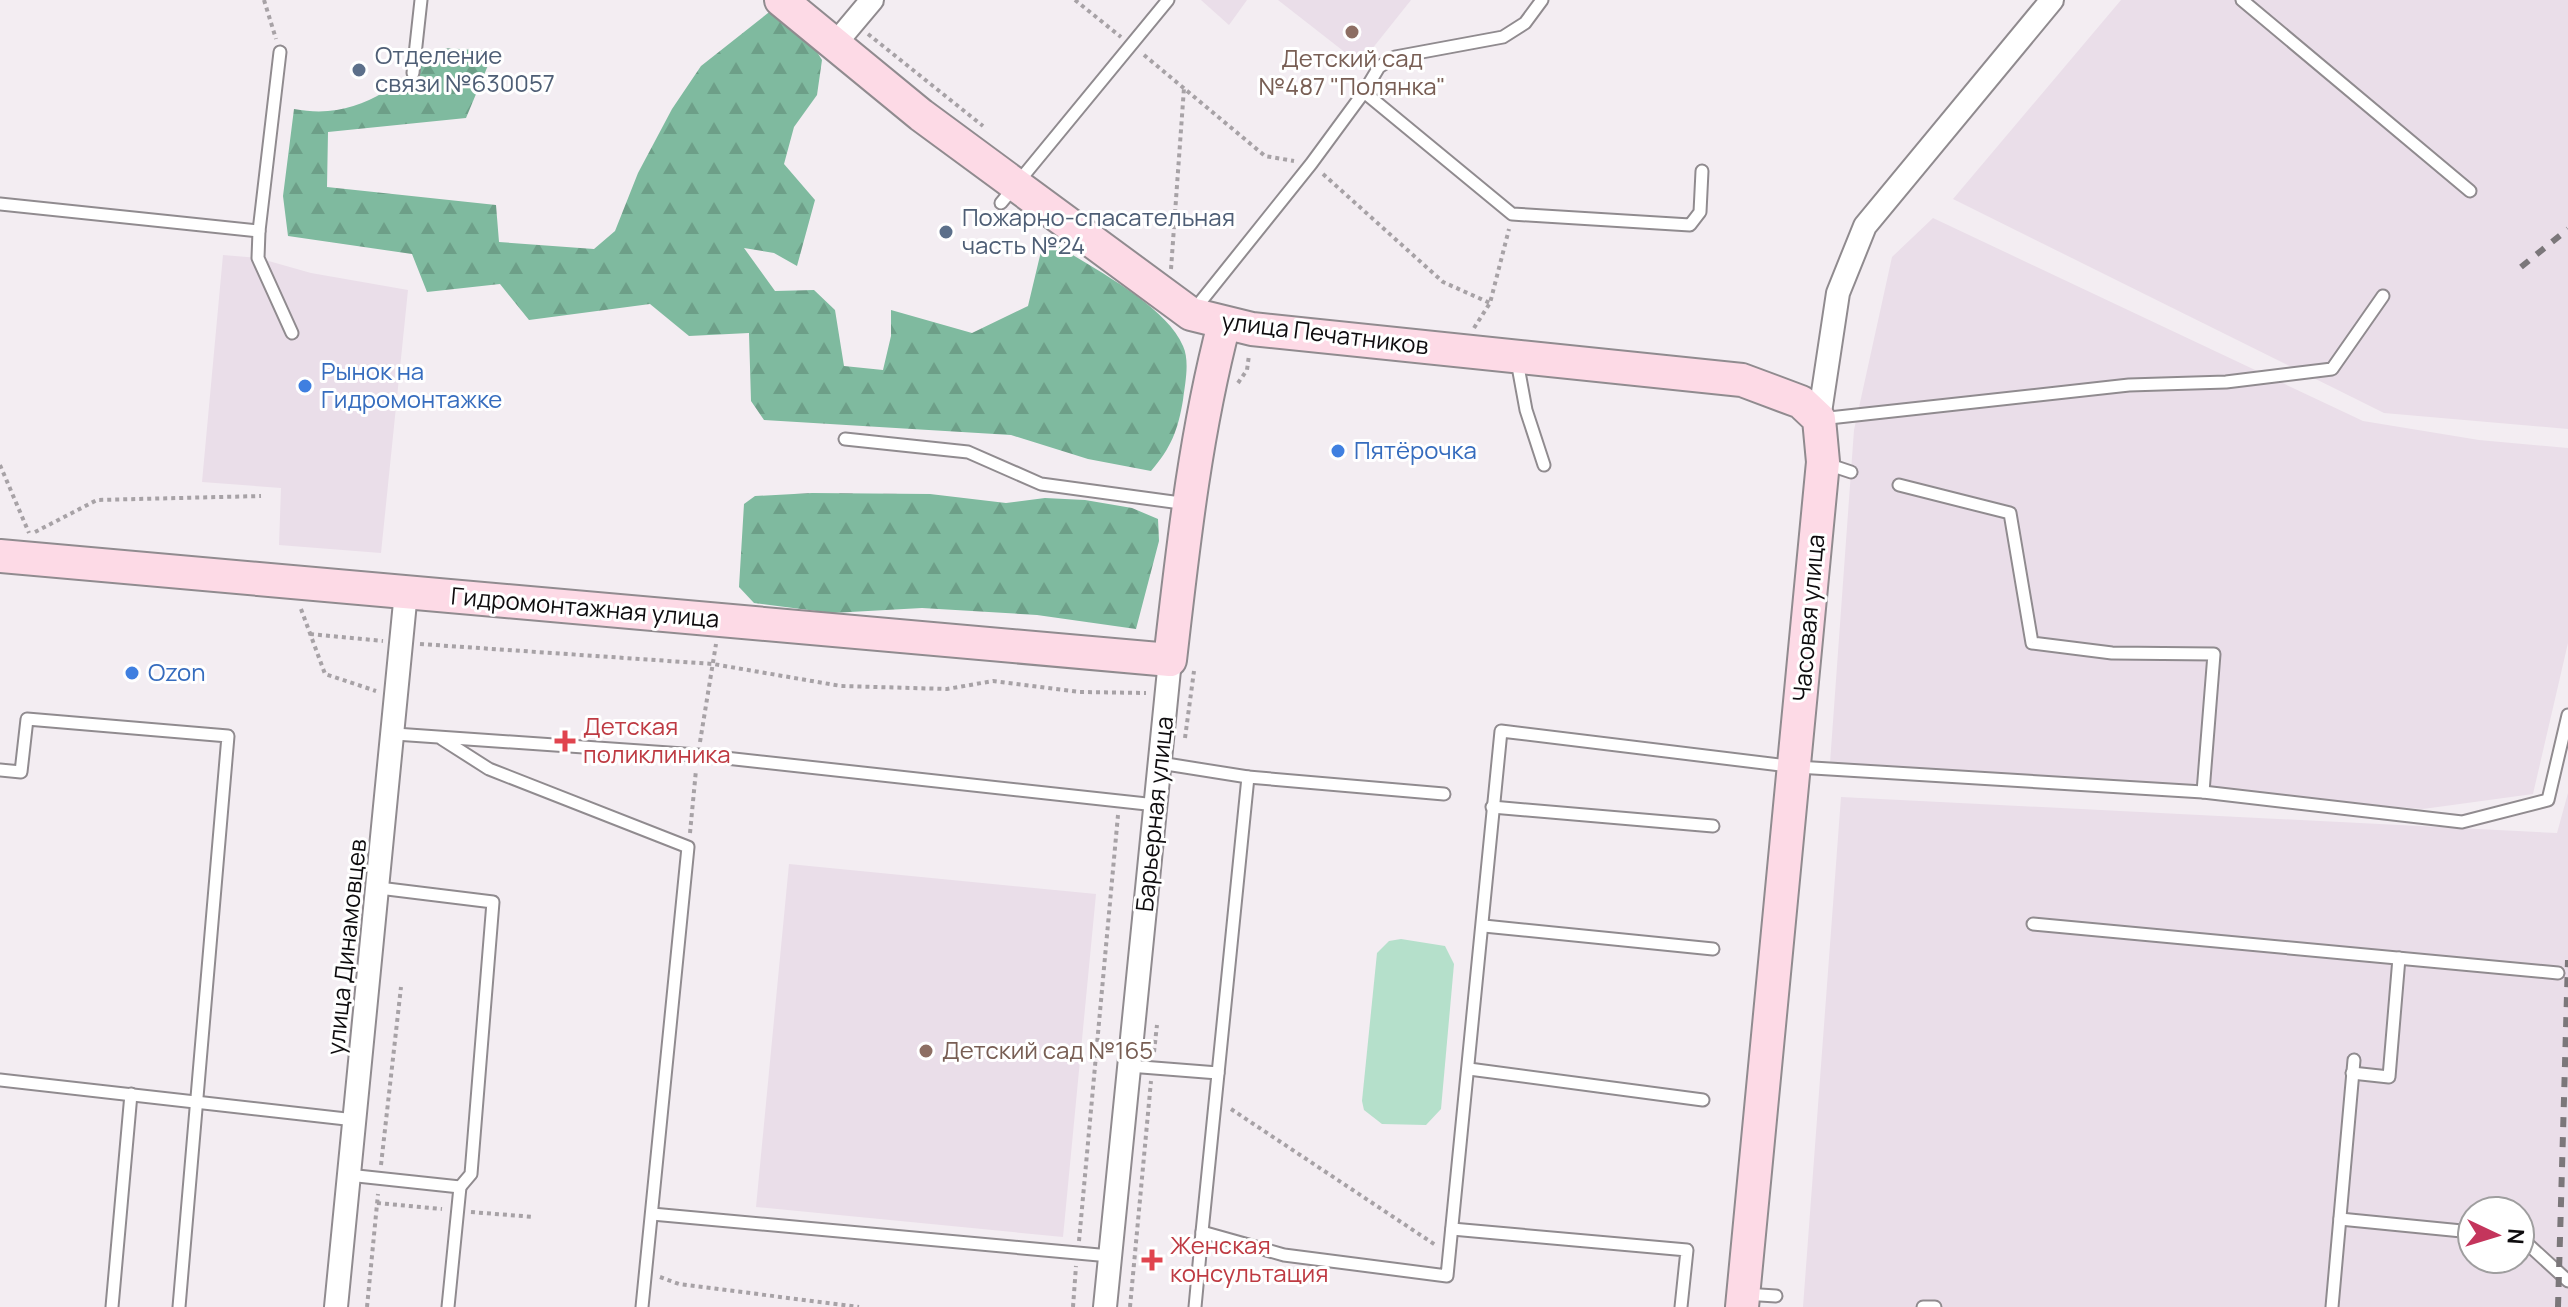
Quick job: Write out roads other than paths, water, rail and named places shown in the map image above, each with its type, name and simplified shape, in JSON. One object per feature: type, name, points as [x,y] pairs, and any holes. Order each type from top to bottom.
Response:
[{"type":"main road","name":"улица Печатников","points":[[781,0],[1008,194],[1191,314],[1238,326],[1742,380],[1801,402],[1819,419]]},
{"type":"main road","name":"Барьерная улица","points":[[1183,658],[1188,505],[1206,392],[1238,326]]},
{"type":"main road","name":"Часовая улица","points":[[1743,1300],[1797,767],[1837,467],[1819,419]]},
{"type":"main road","name":"Гидромонтажная улица","points":[[0,556],[720,621],[1183,658]]},
{"type":"street","points":[[835,44],[872,0]]},
{"type":"street","name":"Часовая улица","points":[[1819,419],[1838,293],[1865,226],[2052,0]]},
{"type":"street","name":"улица Динамовцев","points":[[336,1307],[395,734],[406,592]]},
{"type":"street","name":"Барьерная улица","points":[[1105,1307],[1156,805],[1171,765],[1167,693],[1183,658]]},
{"type":"lane","points":[[413,73],[421,0]]},
{"type":"lane","points":[[1008,194],[1168,0]]},
{"type":"lane","points":[[1191,314],[1311,164],[1379,67],[1395,57],[1503,37],[1525,23],[1542,0]]},
{"type":"lane","points":[[2242,0],[2470,191]]},
{"type":"lane","points":[[280,52],[258,258],[292,333]]},
{"type":"lane","points":[[1364,92],[1512,214],[1690,225],[1700,212],[1702,171]]},
{"type":"lane","points":[[0,204],[259,231]]},
{"type":"lane","points":[[1819,419],[2129,385],[2226,382],[2332,369],[2383,296]]},
{"type":"lane","points":[[1516,356],[1526,410],[1544,465]]},
{"type":"lane","points":[[845,439],[968,452],[1041,484],[1188,505]]},
{"type":"lane","points":[[1899,485],[2010,513],[2032,643],[2112,653],[2214,654],[2203,792]]},
{"type":"lane","points":[[1202,1232],[1284,1255],[1447,1276],[1501,731],[1797,767],[2203,792],[2462,822],[2548,800],[2568,715]]},
{"type":"lane","points":[[0,770],[21,772],[27,719],[228,736],[179,1307]]},
{"type":"lane","points":[[395,734],[698,755],[1156,805]]},
{"type":"lane","points":[[439,737],[489,769],[688,847],[642,1307]]},
{"type":"lane","points":[[1171,765],[1248,777],[1444,794]]},
{"type":"lane","points":[[1195,1307],[1248,777]]},
{"type":"lane","points":[[1492,807],[1713,826]]},
{"type":"lane","points":[[379,888],[493,902],[471,1174],[460,1187],[448,1307]]},
{"type":"lane","points":[[2033,924],[2558,973]]},
{"type":"lane","points":[[1484,926],[1713,949]]},
{"type":"lane","points":[[2352,1073],[2389,1077],[2399,958]]},
{"type":"lane","points":[[2332,1307],[2354,1060]]},
{"type":"lane","points":[[1129,1066],[1218,1073]]},
{"type":"lane","points":[[1469,1069],[1703,1100]]},
{"type":"lane","points":[[0,1080],[355,1120]]},
{"type":"lane","points":[[112,1307],[131,1094]]},
{"type":"lane","points":[[348,1175],[460,1187]]},
{"type":"lane","points":[[652,1214],[1110,1256]]},
{"type":"lane","points":[[2340,1219],[2456,1230]]},
{"type":"lane","points":[[1452,1229],[1687,1250],[1681,1307]]},
{"type":"lane","points":[[2536,1252],[2568,1281]]},
{"type":"lane","points":[[1743,1300],[1776,1296]]},
{"type":"lane","points":[[1923,1307],[1935,1307]]},
{"type":"railway","points":[[2521,267],[2568,229]]},
{"type":"railway","points":[[2558,1307],[2568,960]]},
{"type":"place","name":"Детский сад №487 \"Полянка\"","points":[[1352,32]]},
{"type":"place","name":"Отделение связи №630057","points":[[359,70]]},
{"type":"place","name":"Пожарно-спасательная часть №24","points":[[946,232]]},
{"type":"place","name":"Рынок на Гидромонтажке","points":[[305,386]]},
{"type":"place","name":"Пятёрочка","points":[[1338,451]]},
{"type":"place","name":"Ozon","points":[[132,673]]},
{"type":"place","name":"Детская поликлиника","points":[[565,741]]},
{"type":"place","name":"Детский сад №165","points":[[926,1051]]},
{"type":"place","name":"Женская консультация","points":[[1152,1260]]}]
